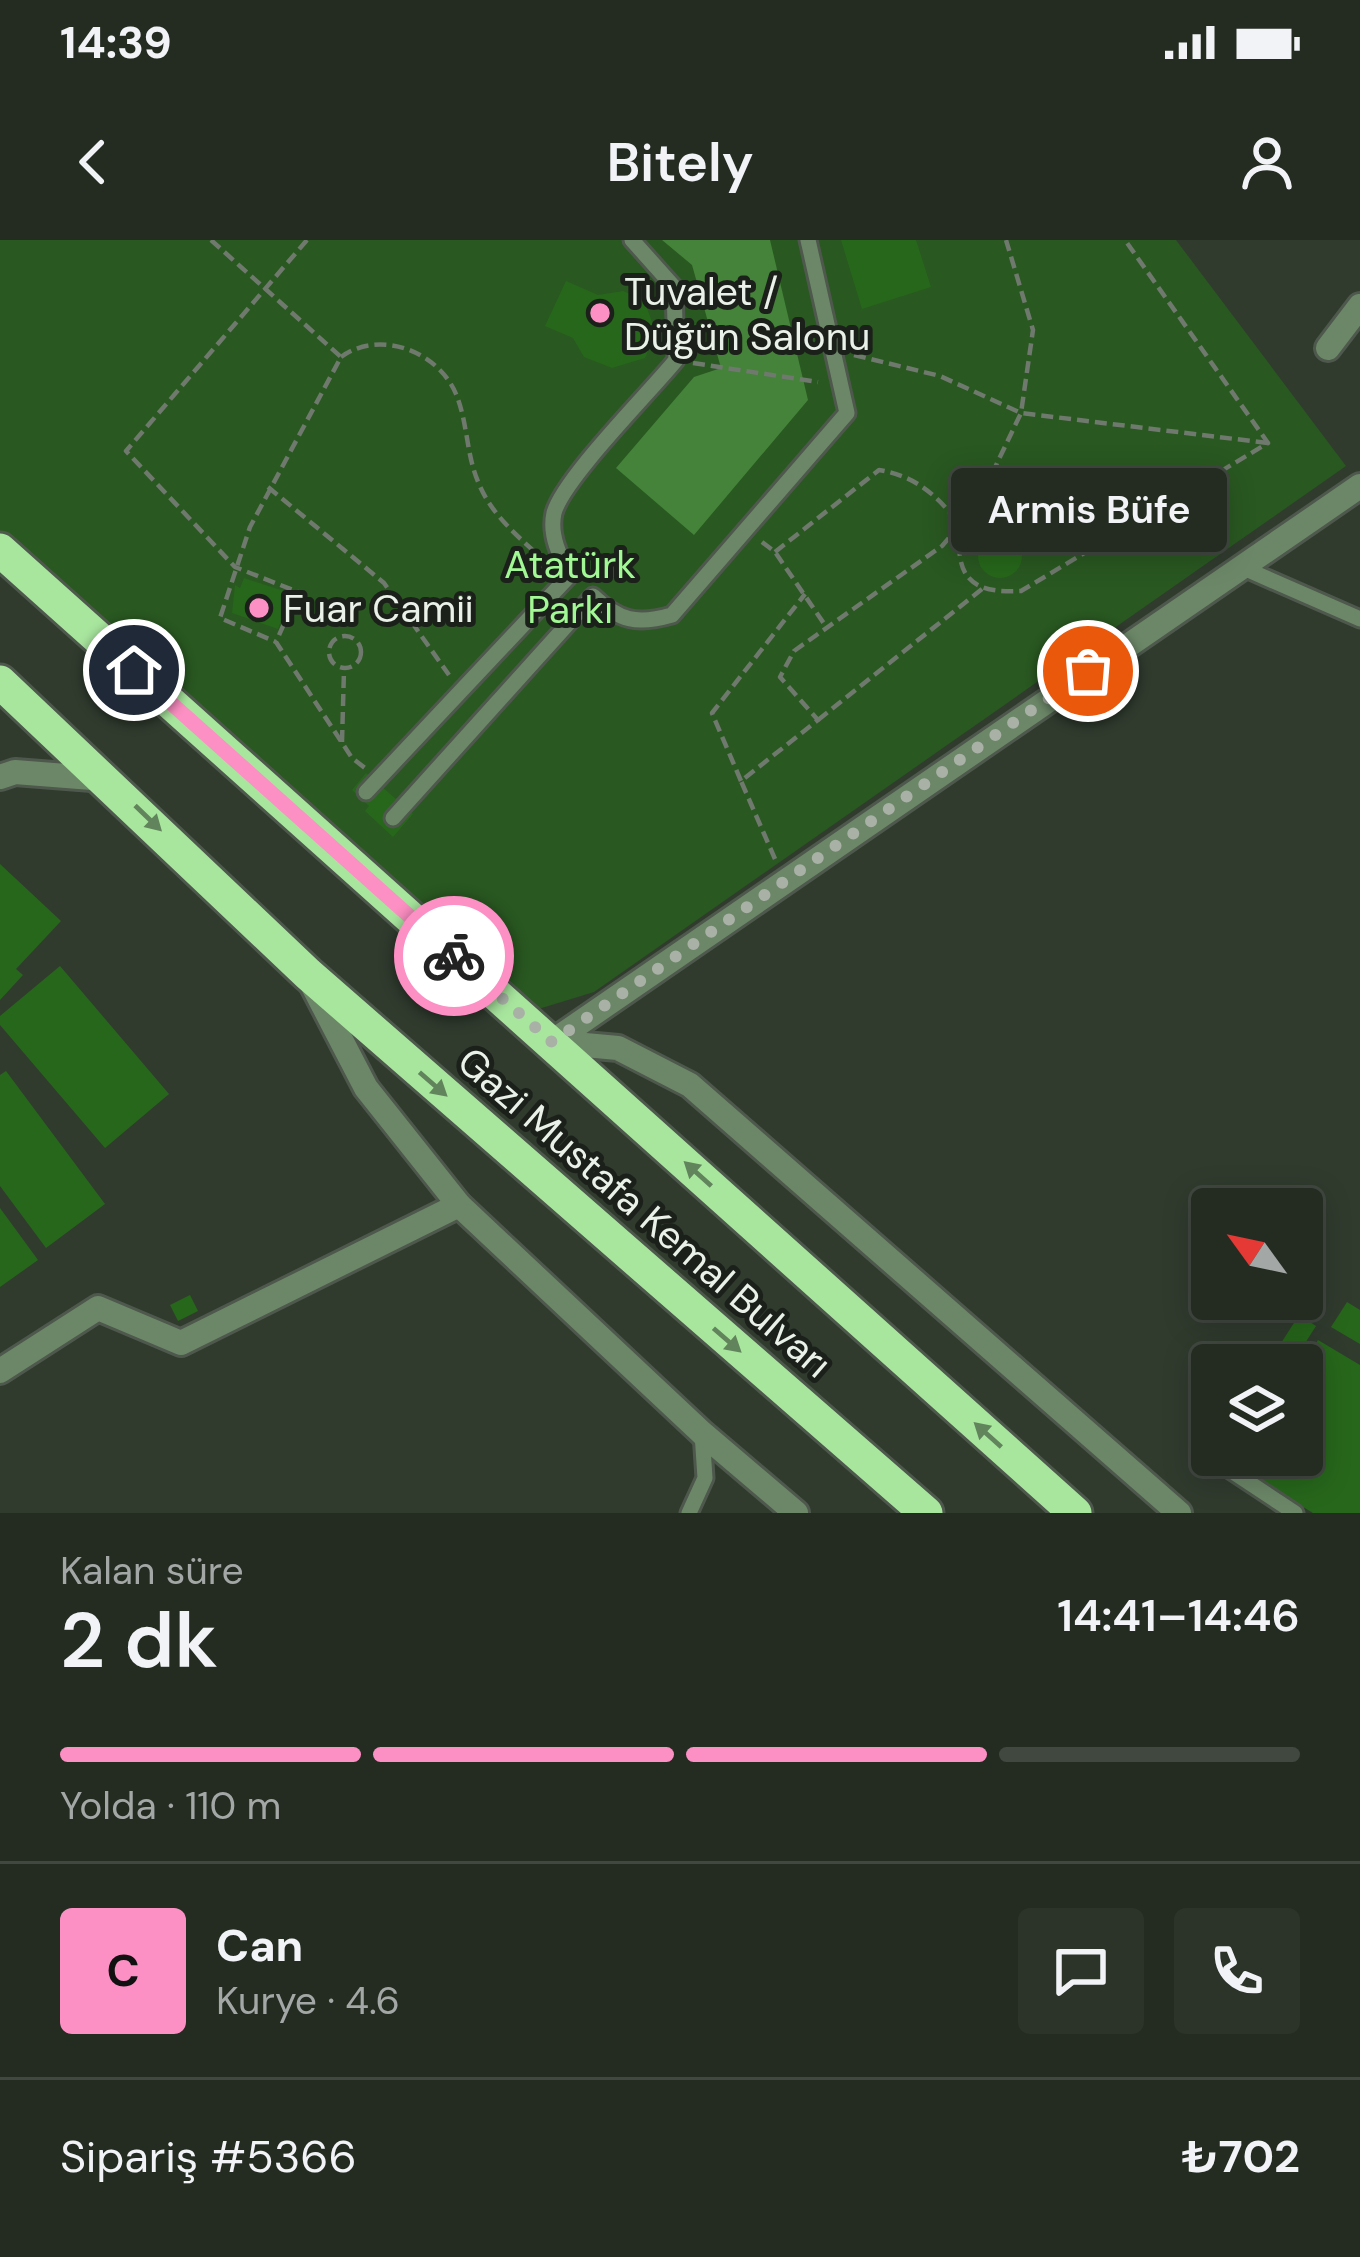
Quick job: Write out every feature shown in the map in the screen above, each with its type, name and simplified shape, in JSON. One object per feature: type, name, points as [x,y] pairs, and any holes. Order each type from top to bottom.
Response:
[{"type":"highway","name":"Gazi Mustafa Kemal Bulvarı","points":[[0,550],[1075,1513]]},
{"type":"highway","name":"Gazi Mustafa Kemal Bulvarı","points":[[0,682],[108,779],[308,974],[926,1513]]},
{"type":"street","points":[[1328,348],[1360,306]]},
{"type":"street","points":[[552,1042],[1360,486]]},
{"type":"street","points":[[0,777],[15,772],[108,779]]},
{"type":"street","name":"Gazi Mustafa Kemal Bulvarı","points":[[308,974],[366,1088],[459,1205],[702,1433],[796,1513]]},
{"type":"street","name":"Gazi Mustafa Kemal Bulvarı","points":[[552,1042],[618,1048],[690,1084],[1179,1513]]},
{"type":"street","points":[[0,1371],[98,1308],[181,1343],[459,1205]]},
{"type":"lane","points":[[632,240],[674,287],[676,361],[577,477],[554,513],[556,549],[568,578],[616,618],[645,622],[672,615],[847,413],[808,240]]},
{"type":"lane","points":[[1239,566],[1360,620]]},
{"type":"lane","points":[[366,792],[568,578]]},
{"type":"lane","points":[[393,818],[593,596]]},
{"type":"lane","points":[[689,1513],[704,1478],[702,1433]]},
{"type":"lane","points":[[1238,1476],[1295,1513]]},
{"type":"path","points":[[211,240],[341,356]]},
{"type":"path","points":[[276,642],[298,592],[235,567],[126,451],[307,240]]},
{"type":"path","points":[[818,720],[780,677],[794,651],[942,547],[977,505],[1021,413],[1033,330],[1006,240]]},
{"type":"path","points":[[1125,240],[1268,443]]},
{"type":"path","points":[[380,779],[352,758],[276,642],[220,618],[268,488],[341,356],[371,342],[395,345],[436,368],[455,389],[478,482],[494,511],[568,578]]},
{"type":"path","points":[[833,350],[940,376],[1021,413],[1268,443]]},
{"type":"path","points":[[676,361],[842,385]]},
{"type":"path","points":[[827,628],[776,552],[879,470],[902,474],[928,490],[960,525],[957,559],[972,582],[983,588],[1021,591],[1268,443]]},
{"type":"path","points":[[268,488],[384,583],[459,689]]},
{"type":"path","points":[[741,781],[983,588]]},
{"type":"path","points":[[785,882],[712,713],[805,594]]},
{"type":"path","points":[[348,636],[361,651],[354,665],[344,668],[334,664],[329,650],[338,638],[348,636]]},
{"type":"path","points":[[342,742],[344,668]]},
{"type":"green space","name":"Atatürk Parkı","points":[[0,240],[1176,240],[1346,466],[594,992],[532,1011],[0,546]]},
{"type":"shaded area","points":[[662,240],[770,240],[808,400],[694,535],[616,468],[694,377],[721,368],[692,265]]},
{"type":"building","points":[[841,240],[916,240],[931,287],[862,309]]},
{"type":"building","name":"Tuvalet / Düğün Salonu","points":[[566,281],[598,295],[623,291],[644,300],[656,333],[645,358],[612,368],[584,357],[573,338],[545,326]]},
{"type":"building","points":[[1000,534],[1016,540],[1022,556],[1016,572],[1000,578],[984,572],[978,556],[984,540]]},
{"type":"building","name":"Fuar Camii","points":[[244,578],[290,593],[278,629],[232,613],[235,585],[240,588]]},
{"type":"building","points":[[366,773],[413,814],[393,837],[365,811],[369,806],[352,790]]},
{"type":"building","points":[[0,864],[61,921],[16,969],[23,975],[0,1000]]},
{"type":"building","points":[[60,966],[169,1094],[105,1148],[0,1025],[0,1016]]},
{"type":"building","points":[[6,1071],[105,1204],[46,1248],[0,1186],[0,1075]]},
{"type":"building","points":[[0,1208],[38,1260],[0,1287]]},
{"type":"building","points":[[190,1295],[198,1311],[178,1321],[170,1305]]},
{"type":"building","points":[[1347,1302],[1360,1310],[1360,1344],[1331,1327]]},
{"type":"building","points":[[1296,1320],[1316,1326],[1304,1344],[1280,1344]]},
{"type":"building","points":[[1318,1340],[1360,1365],[1360,1513],[1313,1513],[1252,1476],[1323,1476],[1323,1344],[1316,1344]]},
{"type":"way so far","points":[[454,956],[552,1042],[1088,671]]},
{"type":"place","name":"Tuvalet / Düğün Salonu","points":[[600,313]]},
{"type":"place","name":"Fuar Camii","points":[[259,608]]},
{"type":"place","name":"Armis Büfe","points":[[1088,671]]},
{"type":"route","points":[[134,670],[454,956]]}]
